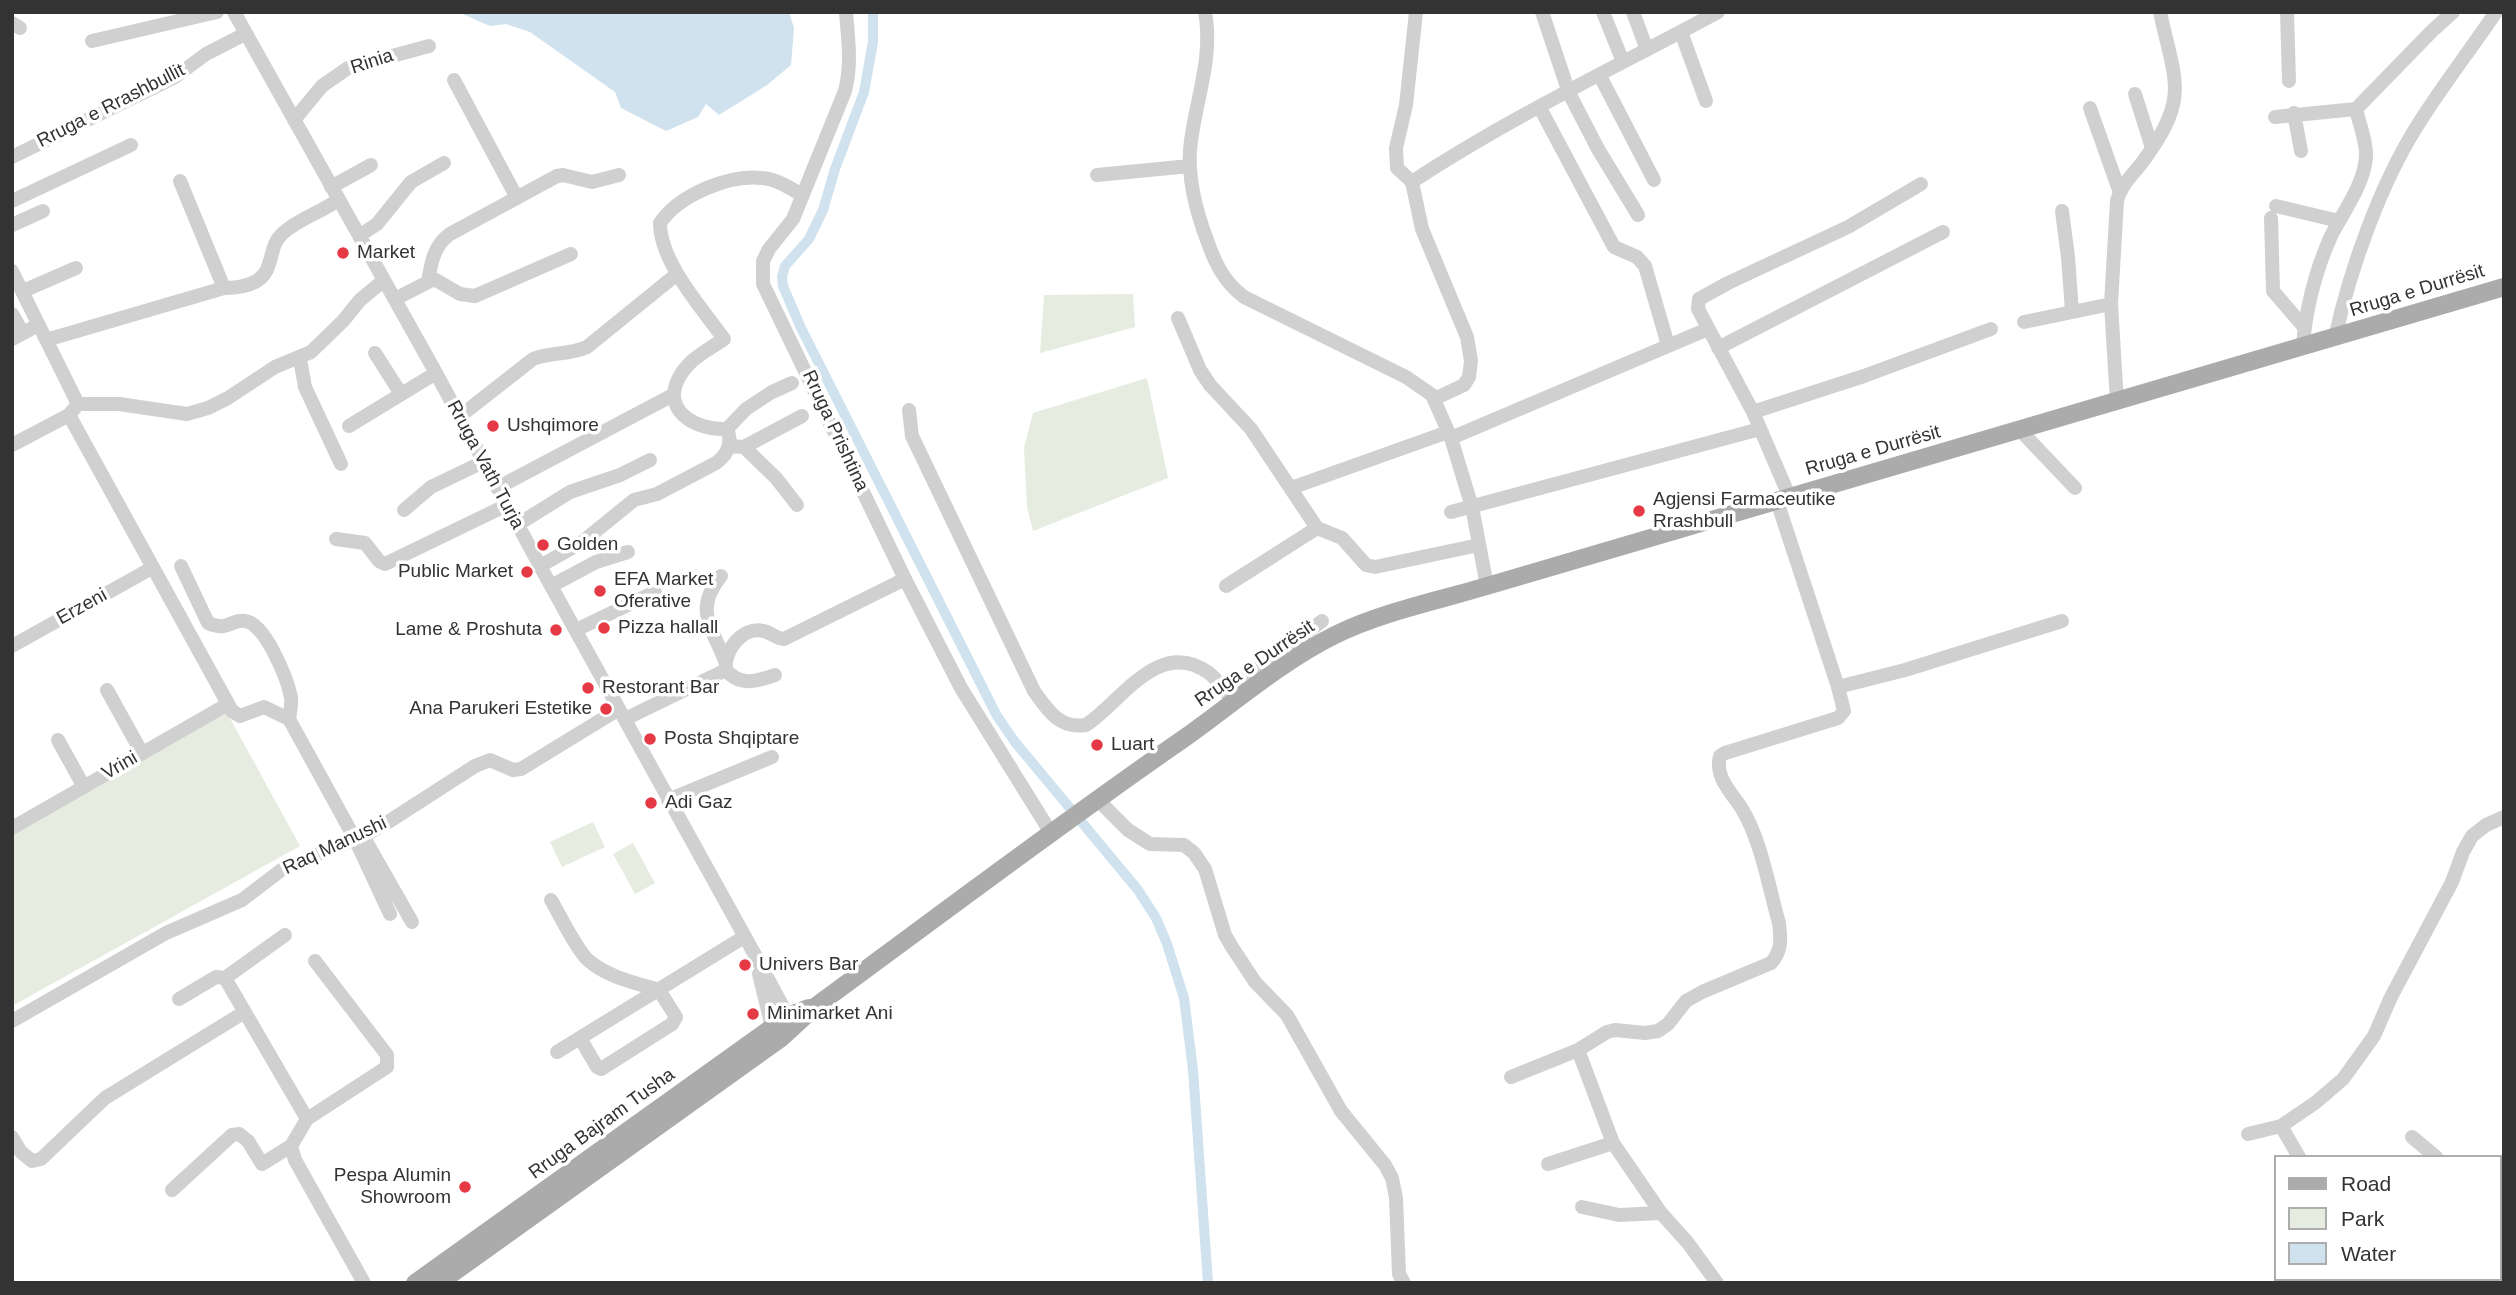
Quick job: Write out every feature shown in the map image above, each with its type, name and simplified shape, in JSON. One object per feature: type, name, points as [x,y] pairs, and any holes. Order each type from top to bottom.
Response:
[{"type":"main road","name":"Rruga e Durrësit","points":[[1055,830],[1272,673],[1336,635],[1361,624],[2504,286]]},
{"type":"main road","name":"Rruga Bajram Tusha","points":[[415,1283],[816,1006],[1055,830]]},
{"type":"main road","name":"Rruga Bajram Tusha","points":[[439,1283],[783,1028]]},
{"type":"street","points":[[92,41],[217,12]]},
{"type":"street","name":"Rruga Vath Turja","points":[[234,12],[436,373],[755,955],[783,1028]]},
{"type":"street","name":"Rruga Prishtina","points":[[846,12],[849,74],[845,91],[793,219],[763,261],[763,284],[905,579],[961,688],[1055,830]]},
{"type":"street","points":[[1205,12],[1208,40],[1206,62],[1192,133],[1190,166],[1195,203],[1214,260],[1232,288],[1265,309],[1406,377],[1428,391],[1449,435],[1472,507],[1487,586]]},
{"type":"street","points":[[1416,12],[1406,105],[1396,148],[1397,168],[1412,182],[1422,229],[1467,337],[1471,361],[1469,377],[1464,385],[1434,399]]},
{"type":"street","points":[[1542,12],[1569,93],[1598,149],[1639,215]]},
{"type":"street","points":[[1603,12],[1623,62]]},
{"type":"street","points":[[1633,12],[1647,50]]},
{"type":"street","points":[[1412,182],[1539,108],[1718,12]]},
{"type":"street","points":[[2119,191],[2168,125],[2175,93],[2175,71],[2160,12]]},
{"type":"street","points":[[2287,12],[2289,81]]},
{"type":"street","points":[[2276,117],[2294,113],[2356,109],[2453,12]]},
{"type":"street","points":[[2334,338],[2369,229],[2395,165],[2419,123],[2496,12]]},
{"type":"street","points":[[1681,32],[1706,101]]},
{"type":"street","name":"Rruga e Rrashbullit","points":[[12,157],[175,77],[206,54],[245,34]]},
{"type":"street","name":"Rinia","points":[[294,120],[322,86],[348,68],[429,46]]},
{"type":"street","points":[[1600,76],[1654,180]]},
{"type":"street","points":[[454,80],[517,198]]},
{"type":"street","points":[[2135,94],[2152,148]]},
{"type":"street","points":[[1539,108],[1614,247],[1637,257],[1645,266],[1668,345]]},
{"type":"street","points":[[2090,108],[2119,191],[2111,304],[2117,402]]},
{"type":"street","points":[[2303,347],[2304,327],[2316,280],[2329,241],[2354,192],[2366,155],[2356,109]]},
{"type":"street","points":[[2294,113],[2301,151]]},
{"type":"street","points":[[12,201],[131,145]]},
{"type":"street","points":[[359,236],[377,224],[411,182],[444,163]]},
{"type":"street","points":[[46,340],[224,288],[242,288],[257,281],[269,268],[279,236],[371,164]]},
{"type":"street","points":[[1097,175],[1190,166]]},
{"type":"street","points":[[428,282],[434,254],[445,237],[556,176],[592,181],[619,175]]},
{"type":"street","points":[[792,383],[767,394],[746,409],[727,429],[710,428],[678,410],[673,396],[678,379],[690,363],[724,339],[677,274],[660,233],[660,222],[678,203],[729,181],[763,178],[779,182],[802,195]]},
{"type":"street","points":[[180,181],[224,288]]},
{"type":"street","points":[[1511,1077],[1578,1050],[1607,1032],[1658,1031],[1694,996],[1771,963],[1778,956],[1781,937],[1779,923],[1756,843],[1743,811],[1726,787],[1718,764],[1720,756],[1838,718],[1844,711],[1760,429],[1754,412],[1698,309],[1699,299],[1815,244],[1922,184]]},
{"type":"street","points":[[12,225],[43,211]]},
{"type":"street","points":[[2062,211],[2072,310]]},
{"type":"street","points":[[2304,327],[2273,291],[2274,212],[2339,221]]},
{"type":"street","points":[[1718,348],[1943,232]]},
{"type":"street","points":[[395,299],[434,279],[460,294],[475,296],[571,254]]},
{"type":"street","points":[[23,291],[76,268]]},
{"type":"street","points":[[12,271],[46,340],[74,409],[152,568],[228,704],[235,715],[240,716],[264,707],[289,719],[412,922]]},
{"type":"street","points":[[459,418],[533,359],[545,355],[573,353],[587,347],[677,274]]},
{"type":"street","points":[[12,445],[74,409],[119,404],[187,414],[208,408],[275,367],[300,359],[320,345],[360,300],[383,281]]},
{"type":"street","points":[[2024,322],[2111,304]]},
{"type":"street","points":[[12,314],[18,336],[38,325]]},
{"type":"street","points":[[1178,318],[1200,370],[1210,385],[1251,429],[1317,528],[1342,538],[1366,565],[1375,567],[1479,545]]},
{"type":"street","points":[[1290,488],[1449,435],[1708,329]]},
{"type":"street","points":[[1754,412],[1864,376],[1991,329]]},
{"type":"street","points":[[375,354],[401,394]]},
{"type":"street","points":[[300,359],[305,387],[341,464]]},
{"type":"street","points":[[349,426],[436,373]]},
{"type":"street","points":[[497,488],[673,396]]},
{"type":"street","points":[[909,410],[912,436],[1034,691],[1057,720],[1076,727],[1086,725],[1156,667],[1174,662],[1192,665],[1210,674],[1237,699],[1246,678],[1322,621]]},
{"type":"street","points":[[540,566],[580,542],[634,500],[657,494],[716,463],[736,447],[802,416]]},
{"type":"street","points":[[727,429],[736,447],[776,478],[797,505]]},
{"type":"street","points":[[1451,512],[1760,429]]},
{"type":"street","points":[[2020,430],[2075,488]]},
{"type":"street","points":[[517,525],[570,492],[620,475],[650,460]]},
{"type":"street","points":[[404,510],[431,487],[483,462]]},
{"type":"street","points":[[336,539],[365,542],[379,561],[385,564],[507,505]]},
{"type":"street","points":[[1226,586],[1317,528]]},
{"type":"street","points":[[551,586],[596,562],[628,552]]},
{"type":"street","points":[[181,566],[208,623],[227,627],[239,621],[247,621],[258,627],[283,670],[291,700],[289,719]]},
{"type":"street","name":"Erzeni","points":[[12,646],[152,568]]},
{"type":"street","points":[[721,576],[710,589],[706,602],[707,614],[731,676],[749,683],[775,674]]},
{"type":"street","points":[[622,714],[725,665],[731,646],[748,633],[762,630],[780,640],[784,639],[905,579]]},
{"type":"street","points":[[576,630],[655,592]]},
{"type":"street","points":[[1838,687],[1905,670],[2062,621]]},
{"type":"street","points":[[107,690],[142,753]]},
{"type":"street","name":"Vrini","points":[[12,828],[228,704]]},
{"type":"street","name":"Raq Manushi","points":[[12,1021],[166,933],[242,900],[284,867],[385,824],[475,766],[495,760],[507,768],[521,769],[622,714]]},
{"type":"street","points":[[58,740],[84,787]]},
{"type":"street","points":[[668,800],[772,757]]},
{"type":"street","points":[[1095,801],[1128,830],[1150,844],[1184,845],[1194,853],[1205,870],[1225,935],[1232,947],[1255,982],[1287,1015],[1341,1111],[1385,1165],[1392,1178],[1396,1198],[1399,1275],[1404,1283]]},
{"type":"street","points":[[2248,1133],[2281,1126],[2315,1103],[2343,1079],[2374,1036],[2391,997],[2452,882],[2472,836],[2486,825],[2504,817]]},
{"type":"street","points":[[359,837],[390,914]]},
{"type":"street","points":[[551,900],[586,959],[597,967],[629,981],[659,989],[676,1017],[675,1021],[604,1068],[597,1068],[580,1038]]},
{"type":"street","points":[[179,999],[216,977],[225,978],[285,935]]},
{"type":"street","points":[[557,1052],[744,937]]},
{"type":"street","points":[[172,1190],[232,1135],[239,1134],[248,1141],[262,1164],[290,1146],[307,1119],[387,1067],[387,1055],[315,961]]},
{"type":"street","points":[[225,978],[307,1119]]},
{"type":"street","points":[[12,1137],[21,1152],[32,1161],[41,1159],[105,1098],[243,1013]]},
{"type":"street","points":[[1578,1050],[1613,1143],[1661,1213],[1688,1243],[1717,1283]]},
{"type":"street","points":[[2281,1126],[2298,1155]]},
{"type":"street","points":[[2412,1137],[2434,1155]]},
{"type":"street","points":[[1548,1164],[1613,1143]]},
{"type":"street","points":[[290,1146],[295,1160],[364,1283]]},
{"type":"street","points":[[1582,1207],[1619,1215],[1661,1213]]},
{"type":"green space","points":[[1133,294],[1135,327],[1040,353],[1044,295]]},
{"type":"green space","points":[[1147,378],[1168,478],[1033,531],[1027,507],[1024,448],[1033,413]]},
{"type":"green space","points":[[226,711],[300,846],[12,1006],[12,835]]},
{"type":"green space","points":[[593,822],[605,847],[562,867],[550,842]]},
{"type":"green space","points":[[633,843],[655,883],[635,894],[613,854]]},
{"type":"water","points":[[458,12],[789,12],[794,28],[791,65],[767,85],[719,115],[706,104],[698,117],[666,131],[621,108],[615,92],[530,32],[506,24],[490,26]]},
{"type":"waterway","points":[[873,12],[873,42],[864,92],[835,169],[823,210],[809,239],[785,266],[783,286],[801,328],[997,716],[1015,742],[1138,890],[1156,918],[1184,998],[1193,1070],[1208,1283]]},
{"type":"place","name":"Market","points":[[343,253]]},
{"type":"place","name":"Ushqimore","points":[[493,426]]},
{"type":"place","name":"Agjensi Farmaceutike Rrashbull","points":[[1639,511]]},
{"type":"place","name":"Golden","points":[[543,545]]},
{"type":"place","name":"Public Market","points":[[527,572]]},
{"type":"place","name":"EFA Market Oferative","points":[[600,591]]},
{"type":"place","name":"Pizza hallall","points":[[604,628]]},
{"type":"place","name":"Lame & Proshuta","points":[[556,630]]},
{"type":"place","name":"Restorant Bar","points":[[588,688]]},
{"type":"place","name":"Ana Parukeri Estetike","points":[[606,709]]},
{"type":"place","name":"Posta Shqiptare","points":[[650,739]]},
{"type":"place","name":"Luart","points":[[1097,745]]},
{"type":"place","name":"Adi Gaz","points":[[651,803]]},
{"type":"place","name":"Univers Bar","points":[[745,965]]},
{"type":"place","name":"Minimarket Ani","points":[[753,1014]]},
{"type":"place","name":"Pespa Alumin Showroom","points":[[465,1187]]}]
